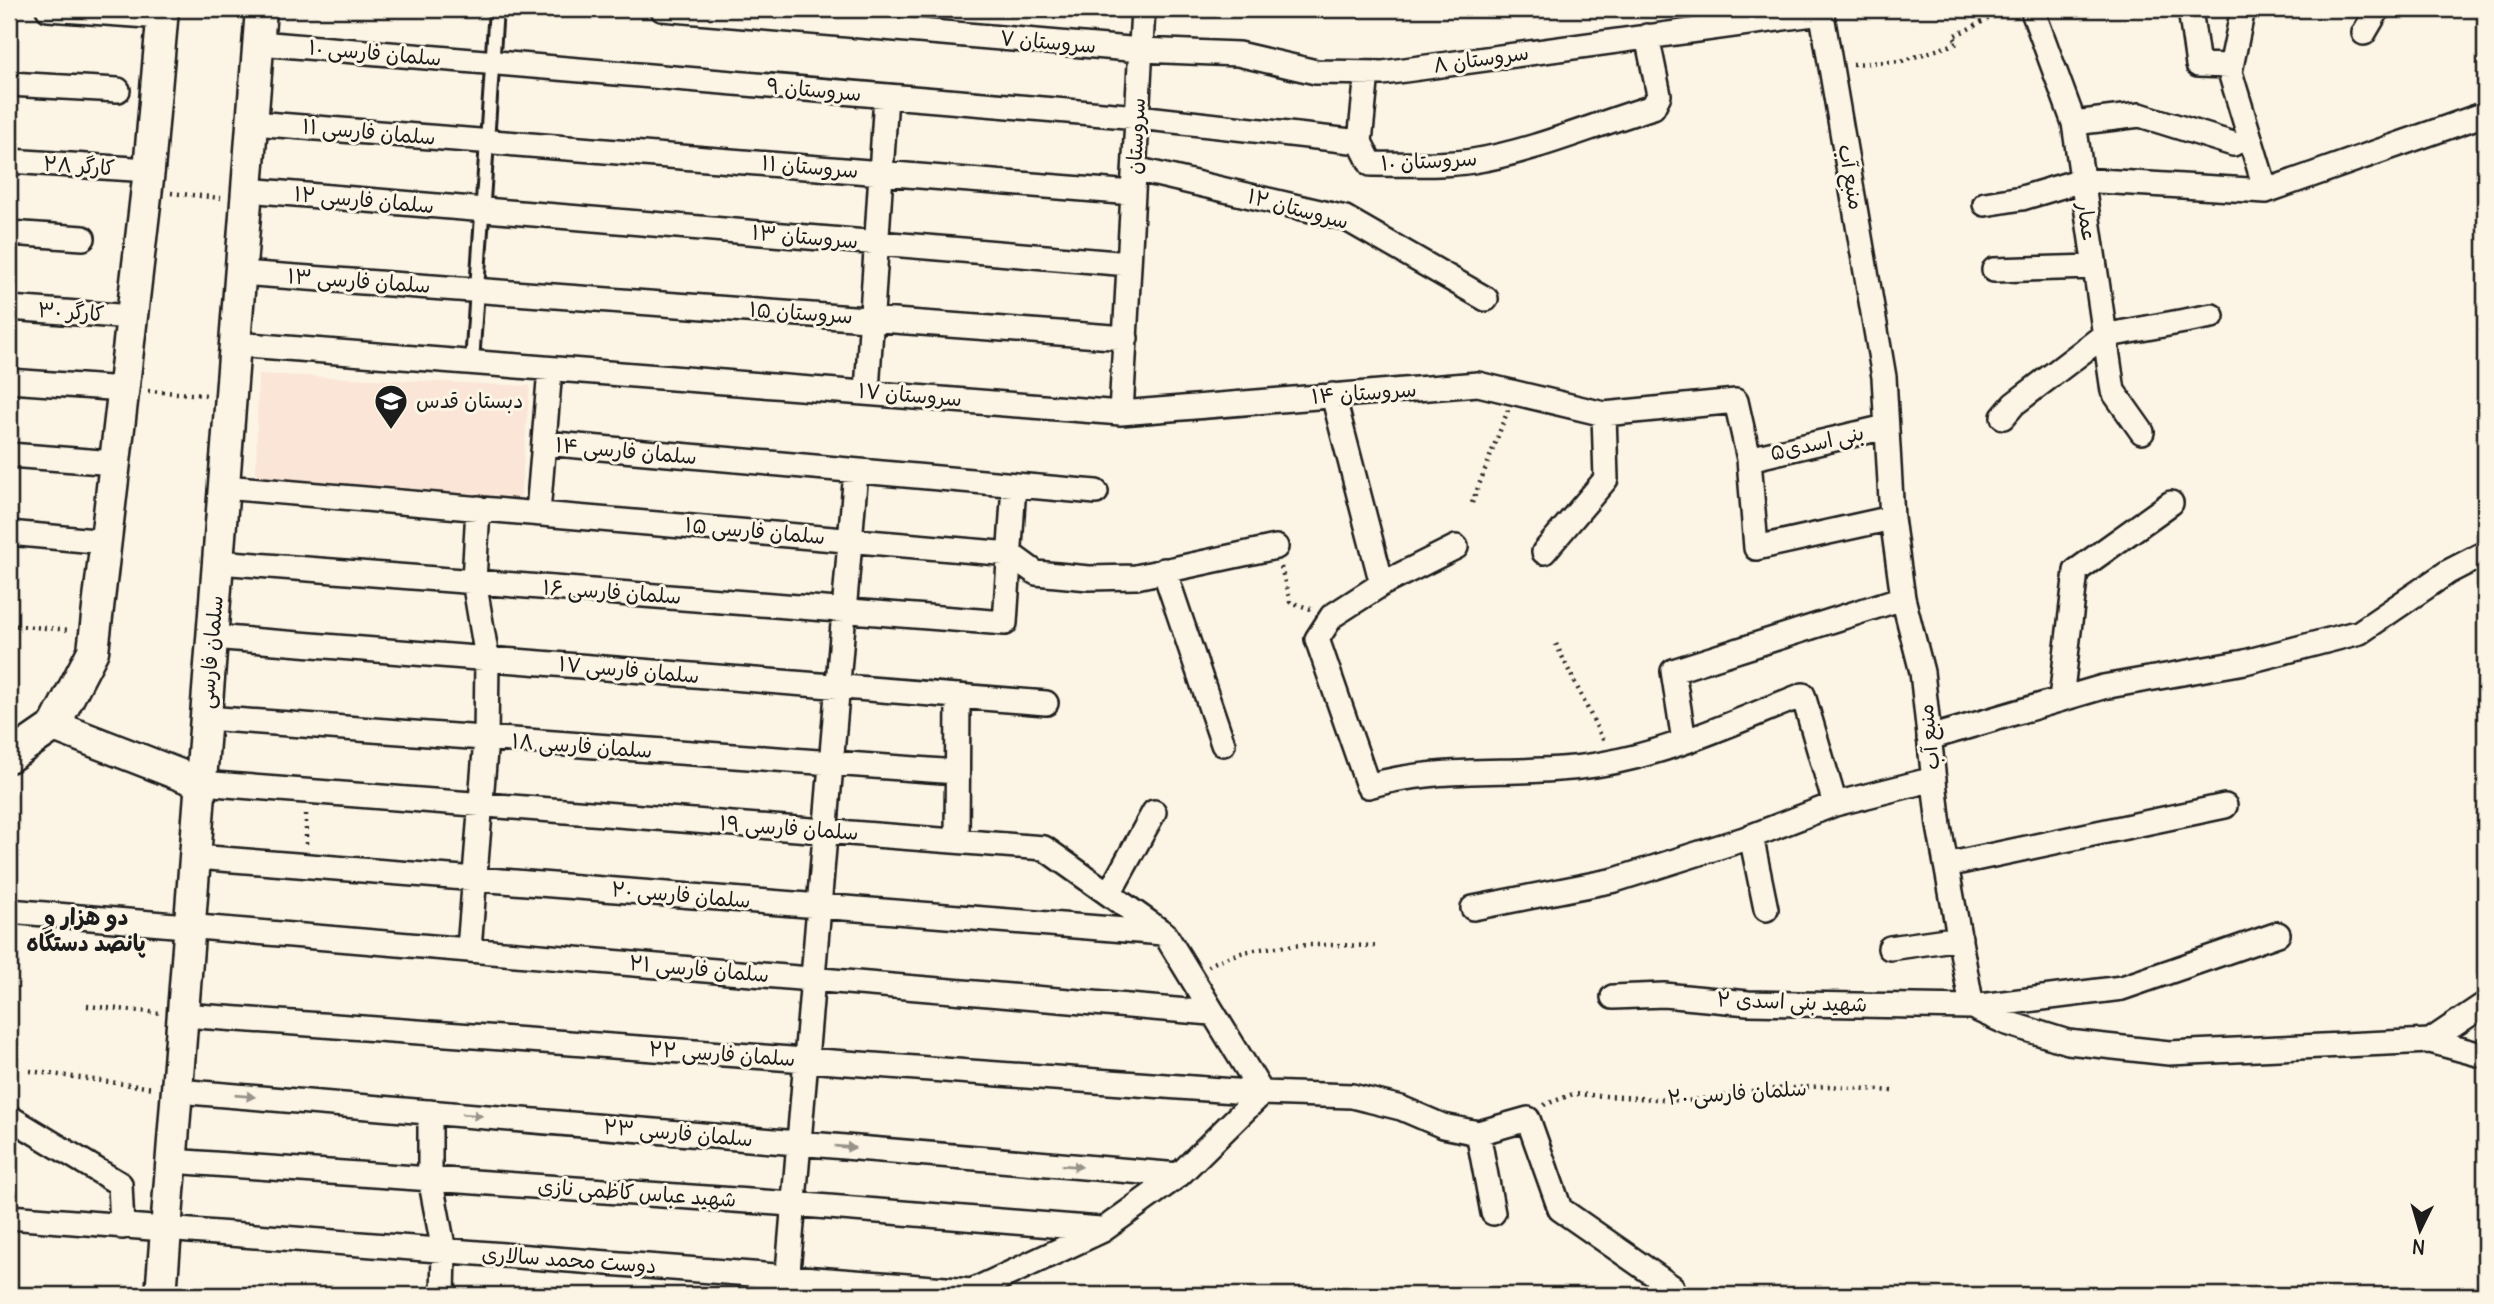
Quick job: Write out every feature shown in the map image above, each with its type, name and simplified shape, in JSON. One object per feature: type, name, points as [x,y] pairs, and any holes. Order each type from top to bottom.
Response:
[{"type":"street","points":[[9,757],[54,726],[93,650],[148,181],[162,13],[48,9]]},
{"type":"street","name":"سلمان فارسی","points":[[161,1295],[261,9]]},
{"type":"street","name":"سروستان ۷","points":[[662,9],[1141,50]]},
{"type":"street","name":"سروستان","points":[[1129,264],[1143,9]]},
{"type":"street","name":"عمار","points":[[2032,9],[2074,122],[2113,391],[2142,432]]},
{"type":"street","points":[[2190,9],[2199,65],[2231,66]]},
{"type":"street","points":[[2243,9],[2231,66],[2266,191]]},
{"type":"street","points":[[2364,33],[2378,9]]},
{"type":"street","name":"سروستان ۸","points":[[1141,50],[1238,54],[1316,72],[1383,73],[1647,36],[1727,17],[1821,11]]},
{"type":"street","name":"منبع آب","points":[[1821,11],[1884,377],[1892,517],[1903,598],[1922,672],[1946,865],[1972,1007]]},
{"type":"street","name":"سروستان ۱۰","points":[[1138,117],[1360,142],[1371,164],[1472,161],[1559,140],[1653,107],[1659,95],[1647,36]]},
{"type":"street","name":"سلمان فارسی ۱۰","points":[[259,43],[491,62]]},
{"type":"street","name":"سروستان ۹","points":[[491,62],[1138,117]]},
{"type":"street","points":[[1360,142],[1367,73]]},
{"type":"street","points":[[9,84],[118,90]]},
{"type":"street","points":[[867,391],[886,96]]},
{"type":"street","points":[[2074,122],[2140,114],[2233,144]]},
{"type":"street","points":[[1985,204],[2022,198],[2082,180],[2266,191],[2485,114]]},
{"type":"street","name":"سلمان فارسی ۱۱","points":[[253,123],[486,141]]},
{"type":"street","name":"سروستان ۱۱","points":[[486,141],[1133,193]]},
{"type":"street","name":"کارگر ۲۸","points":[[9,161],[148,181]]},
{"type":"street","name":"سروستان ۱۲","points":[[1135,169],[1345,218],[1486,299]]},
{"type":"street","name":"سلمان فارسی ۱۲","points":[[247,195],[481,209]]},
{"type":"street","name":"سروستان ۱۳","points":[[481,209],[1129,264]]},
{"type":"street","points":[[9,233],[83,238]]},
{"type":"street","points":[[1121,413],[1129,264]]},
{"type":"street","points":[[1994,270],[2094,267]]},
{"type":"street","name":"سلمان فارسی ۱۳","points":[[241,273],[477,288]]},
{"type":"street","name":"سروستان ۱۵","points":[[477,288],[1126,338]]},
{"type":"street","name":"کارگر ۳۰","points":[[9,308],[132,317]]},
{"type":"street","points":[[2003,417],[2014,404],[2103,336],[2212,316]]},
{"type":"street","points":[[235,344],[550,369]]},
{"type":"street","name":"سروستان ۱۷","points":[[550,369],[867,391],[1121,413]]},
{"type":"street","name":"سلمان فارسی ۱۴","points":[[550,369],[544,443],[1096,492]]},
{"type":"street","points":[[9,381],[124,389]]},
{"type":"street","name":"سروستان ۱۴","points":[[1121,413],[1478,384],[1604,414],[1737,401],[1749,459]]},
{"type":"street","points":[[1333,395],[1382,584]]},
{"type":"street","points":[[1544,552],[1606,479],[1604,414]]},
{"type":"street","name":"بنی اسدی۵","points":[[1749,459],[1886,427]]},
{"type":"street","points":[[538,513],[544,443]]},
{"type":"street","points":[[9,455],[115,463]]},
{"type":"street","points":[[1749,459],[1756,548],[1892,517]]},
{"type":"street","points":[[786,1286],[856,471]]},
{"type":"street","points":[[1010,554],[1014,485]]},
{"type":"street","name":"سلمان فارسی ۱۵","points":[[224,487],[850,538],[1010,554],[1035,573],[1089,578],[1136,576],[1276,547]]},
{"type":"street","points":[[2061,699],[2076,571],[2171,503]]},
{"type":"street","points":[[469,949],[485,739],[487,659],[474,582],[478,508]]},
{"type":"street","points":[[9,533],[106,542]]},
{"type":"street","points":[[1456,547],[1382,584],[1332,616],[1317,639],[1368,786],[1430,774],[1608,762],[1684,741],[1803,695],[1835,804]]},
{"type":"street","points":[[1929,738],[2103,687],[2245,662],[2360,632],[2448,572],[2485,553]]},
{"type":"street","name":"سلمان فارسی ۱۶","points":[[218,562],[1005,623],[1010,554]]},
{"type":"street","points":[[1164,570],[1223,744]]},
{"type":"street","points":[[1684,741],[1673,671],[1903,598]]},
{"type":"street","name":"سلمان فارسی ۱۷","points":[[212,637],[1046,702]]},
{"type":"street","points":[[957,841],[958,696]]},
{"type":"street","name":"سلمان فارسی ۱۸","points":[[206,718],[957,772]]},
{"type":"street","points":[[54,726],[201,783]]},
{"type":"street","points":[[1473,908],[1615,880],[1751,836],[1835,804],[1934,779]]},
{"type":"street","name":"سلمان فارسی ۱۹","points":[[201,783],[1044,848],[1166,933],[1211,1013],[1262,1093]]},
{"type":"street","points":[[1946,865],[2225,806]]},
{"type":"street","points":[[1109,894],[1154,812]]},
{"type":"street","points":[[1751,836],[1766,909]]},
{"type":"street","name":"سلمان فارسی ۲۰","points":[[196,857],[1166,933]]},
{"type":"street","name":"سلمان فارسی ۲۱","points":[[9,910],[1211,1013]]},
{"type":"street","name":"شهید بنی اسدی ۲","points":[[1612,997],[1664,995],[1748,1003],[1972,1007],[2122,988],[2278,934]]},
{"type":"street","points":[[1890,948],[1960,938]]},
{"type":"street","points":[[2430,1041],[2485,1004]]},
{"type":"street","points":[[1972,1007],[2007,1023],[2068,1042],[2169,1053],[2430,1041],[2485,1056]]},
{"type":"street","name":"سلمان فارسی ۲۲","points":[[183,1015],[1262,1093]]},
{"type":"street","name":"سلمان فارسی ۲۳","points":[[177,1091],[1179,1175]]},
{"type":"street","points":[[1103,1230],[1179,1175],[1262,1093],[1352,1096],[1401,1108],[1443,1126],[1478,1133],[1528,1119],[1560,1209],[1672,1287]]},
{"type":"street","points":[[430,1112],[430,1178],[444,1251],[443,1295]]},
{"type":"street","points":[[9,1116],[120,1184],[122,1227]]},
{"type":"street","points":[[1478,1133],[1493,1213]]},
{"type":"street","name":"شهید عباس کاظمی نازی","points":[[172,1161],[792,1204],[1103,1230]]},
{"type":"street","name":"دوست محمد سالاری","points":[[9,1217],[444,1251],[786,1286],[972,1291],[1103,1230]]},
{"type":"lane","points":[[472,363],[496,9]]},
{"type":"path","points":[[1831,66],[1902,61],[1958,43],[1953,36],[1974,27],[1986,18],[2012,9]]},
{"type":"path","points":[[148,181],[247,195]]},
{"type":"path","points":[[124,389],[231,397]]},
{"type":"path","points":[[1472,503],[1514,393]]},
{"type":"path","points":[[1276,547],[1290,602],[1332,616]]},
{"type":"path","points":[[9,625],[96,632]]},
{"type":"path","points":[[1556,644],[1604,740],[1608,762]]},
{"type":"path","points":[[305,866],[306,792]]},
{"type":"path","points":[[1190,976],[1217,960],[1267,949],[1375,946]]},
{"type":"path","points":[[87,1006],[183,1015]]},
{"type":"path","points":[[30,1071],[177,1091]]},
{"type":"path","name":"سلمان فارسی ۲۰","points":[[1528,1119],[1542,1106],[1573,1094],[1688,1101],[1758,1090],[1828,1086],[1892,1091]]},
{"type":"shaded area","name":"دبستان قدس","points":[[258,374],[530,386],[520,500],[256,476]]},
{"type":"place","name":"دبستان قدس","points":[[391,431]]},
{"type":"district","name":"دو هزار و پانصد دستگاه","points":[[86,930]]}]
